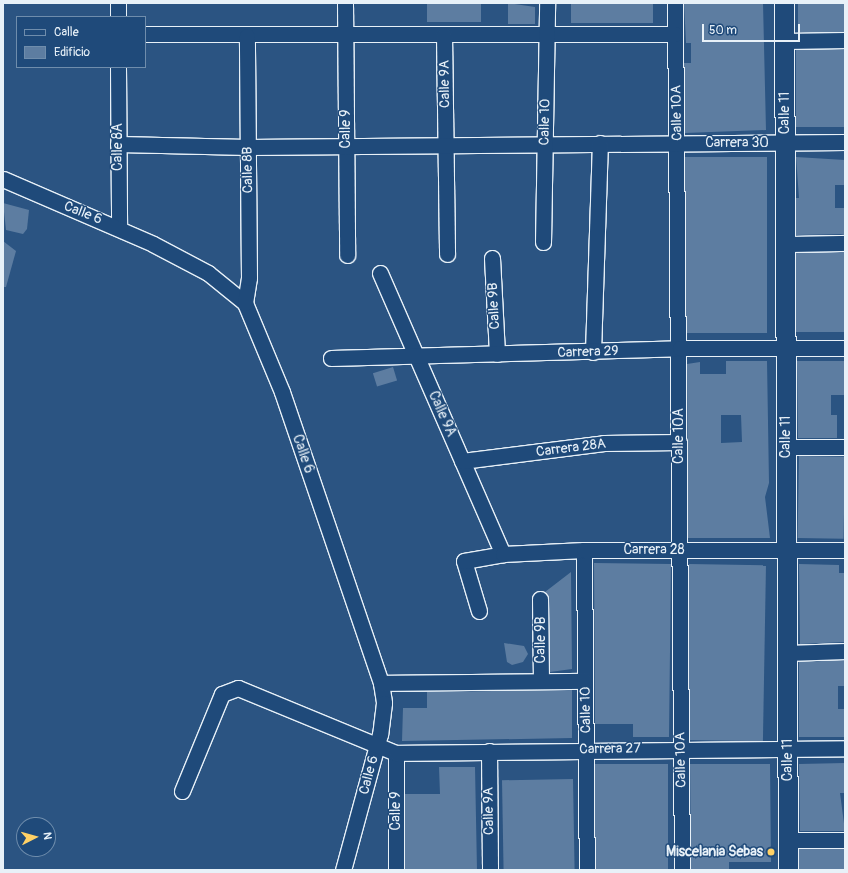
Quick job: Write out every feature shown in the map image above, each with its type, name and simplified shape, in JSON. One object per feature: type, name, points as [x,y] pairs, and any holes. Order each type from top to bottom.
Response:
[{"type":"street","points":[[118,3],[118,16]]},
{"type":"street","name":"Calle 9","points":[[345,3],[347,254]]},
{"type":"street","name":"Calle 10","points":[[543,242],[547,3]]},
{"type":"street","name":"Calle 10A","points":[[675,3],[680,348],[679,549],[682,870]]},
{"type":"street","name":"Calle 11","points":[[784,3],[788,870]]},
{"type":"street","points":[[146,34],[247,36],[345,34],[675,34]]},
{"type":"street","name":"Calle 9A","points":[[444,35],[447,254]]},
{"type":"street","name":"Calle 8B","points":[[245,303],[249,278],[247,36]]},
{"type":"street","points":[[784,41],[845,40]]},
{"type":"street","name":"Calle 8A","points":[[118,68],[119,227]]},
{"type":"street","name":"Carrera 30","points":[[118,144],[248,147],[346,147],[600,143],[845,142]]},
{"type":"street","points":[[594,352],[600,143]]},
{"type":"street","name":"Calle 6","points":[[3,179],[119,227],[208,274],[245,303],[282,392],[381,683],[383,720],[342,870]]},
{"type":"street","points":[[786,244],[845,243]]},
{"type":"street","name":"Calle 9B","points":[[492,258],[497,354]]},
{"type":"street","name":"Calle 9A","points":[[380,273],[503,554]]},
{"type":"street","name":"Carrera 29","points":[[331,358],[594,352],[680,348],[845,348]]},
{"type":"street","name":"Carrera 28A","points":[[462,461],[604,443],[679,442]]},
{"type":"street","points":[[786,447],[845,447]]},
{"type":"street","name":"Carrera 28","points":[[479,611],[464,561],[503,554],[584,550],[679,549],[787,552],[845,550]]},
{"type":"street","name":"Calle 10","points":[[584,550],[588,870]]},
{"type":"street","name":"Calle 9B","points":[[540,599],[541,681]]},
{"type":"street","points":[[787,652],[845,651]]},
{"type":"street","points":[[381,683],[585,681]]},
{"type":"street","name":"Carrera 27","points":[[182,791],[222,694],[229,689],[238,688],[396,753],[680,748],[845,748]]},
{"type":"street","name":"Calle 9A","points":[[489,751],[490,870]]},
{"type":"street","name":"Calle 9","points":[[396,753],[396,870]]},
{"type":"street","points":[[788,840],[845,840]]},
{"type":"building","points":[[427,3],[481,3],[481,22],[427,22]]},
{"type":"building","points":[[508,3],[535,7],[535,24],[508,24]]},
{"type":"building","points":[[571,3],[653,3],[653,23],[571,23]]},
{"type":"building","points":[[684,3],[763,3],[766,130],[685,133],[684,63],[691,63],[691,43],[686,43]]},
{"type":"building","points":[[798,3],[845,3],[845,32],[798,32]]},
{"type":"building","points":[[796,49],[845,49],[845,127],[796,127]]},
{"type":"building","points":[[685,157],[767,157],[767,333],[685,333]]},
{"type":"building","points":[[796,157],[845,160],[845,185],[835,185],[835,208],[845,208],[845,234],[796,235],[796,198],[799,198]]},
{"type":"building","points":[[3,203],[29,210],[27,229],[23,234],[6,230]]},
{"type":"building","points":[[3,241],[16,251],[6,287],[3,287]]},
{"type":"building","points":[[796,252],[845,252],[845,332],[796,332]]},
{"type":"building","points":[[726,361],[767,361],[769,483],[765,497],[770,538],[688,538],[687,364],[700,362],[700,374],[726,374]],"holes":[[[721,415],[741,415],[742,442],[721,443]]]},
{"type":"building","points":[[797,361],[845,361],[845,395],[831,395],[831,415],[837,415],[837,438],[798,438]]},
{"type":"building","points":[[393,367],[397,380],[377,387],[373,373]]},
{"type":"building","points":[[799,456],[845,457],[844,539],[798,538]]},
{"type":"building","points":[[594,563],[671,564],[669,737],[633,737],[633,724],[595,724]]},
{"type":"building","points":[[689,564],[766,565],[763,741],[686,740]]},
{"type":"building","points":[[799,564],[839,565],[839,573],[845,573],[845,642],[800,644]]},
{"type":"building","points":[[571,572],[572,669],[550,672],[549,599],[545,592]]},
{"type":"building","points":[[504,643],[524,646],[528,654],[523,662],[512,665],[507,662]]},
{"type":"building","points":[[844,660],[845,686],[838,686],[838,709],[845,709],[845,737],[799,737],[799,662]]},
{"type":"building","points":[[572,690],[572,738],[402,741],[403,708],[427,708],[427,692]]},
{"type":"building","points":[[845,763],[845,793],[840,793],[845,831],[800,831],[799,764]]},
{"type":"building","points":[[595,764],[668,764],[668,870],[595,870]]},
{"type":"building","points":[[690,764],[770,764],[771,862],[729,862],[729,870],[691,870]]},
{"type":"building","points":[[439,767],[475,767],[477,870],[405,870],[405,794],[440,794]]},
{"type":"building","points":[[573,779],[575,870],[504,870],[502,780]]},
{"type":"building","points":[[799,849],[845,849],[845,870],[799,870]]},
{"type":"place","name":"Miscelania Sebas","points":[[771,852]]}]
